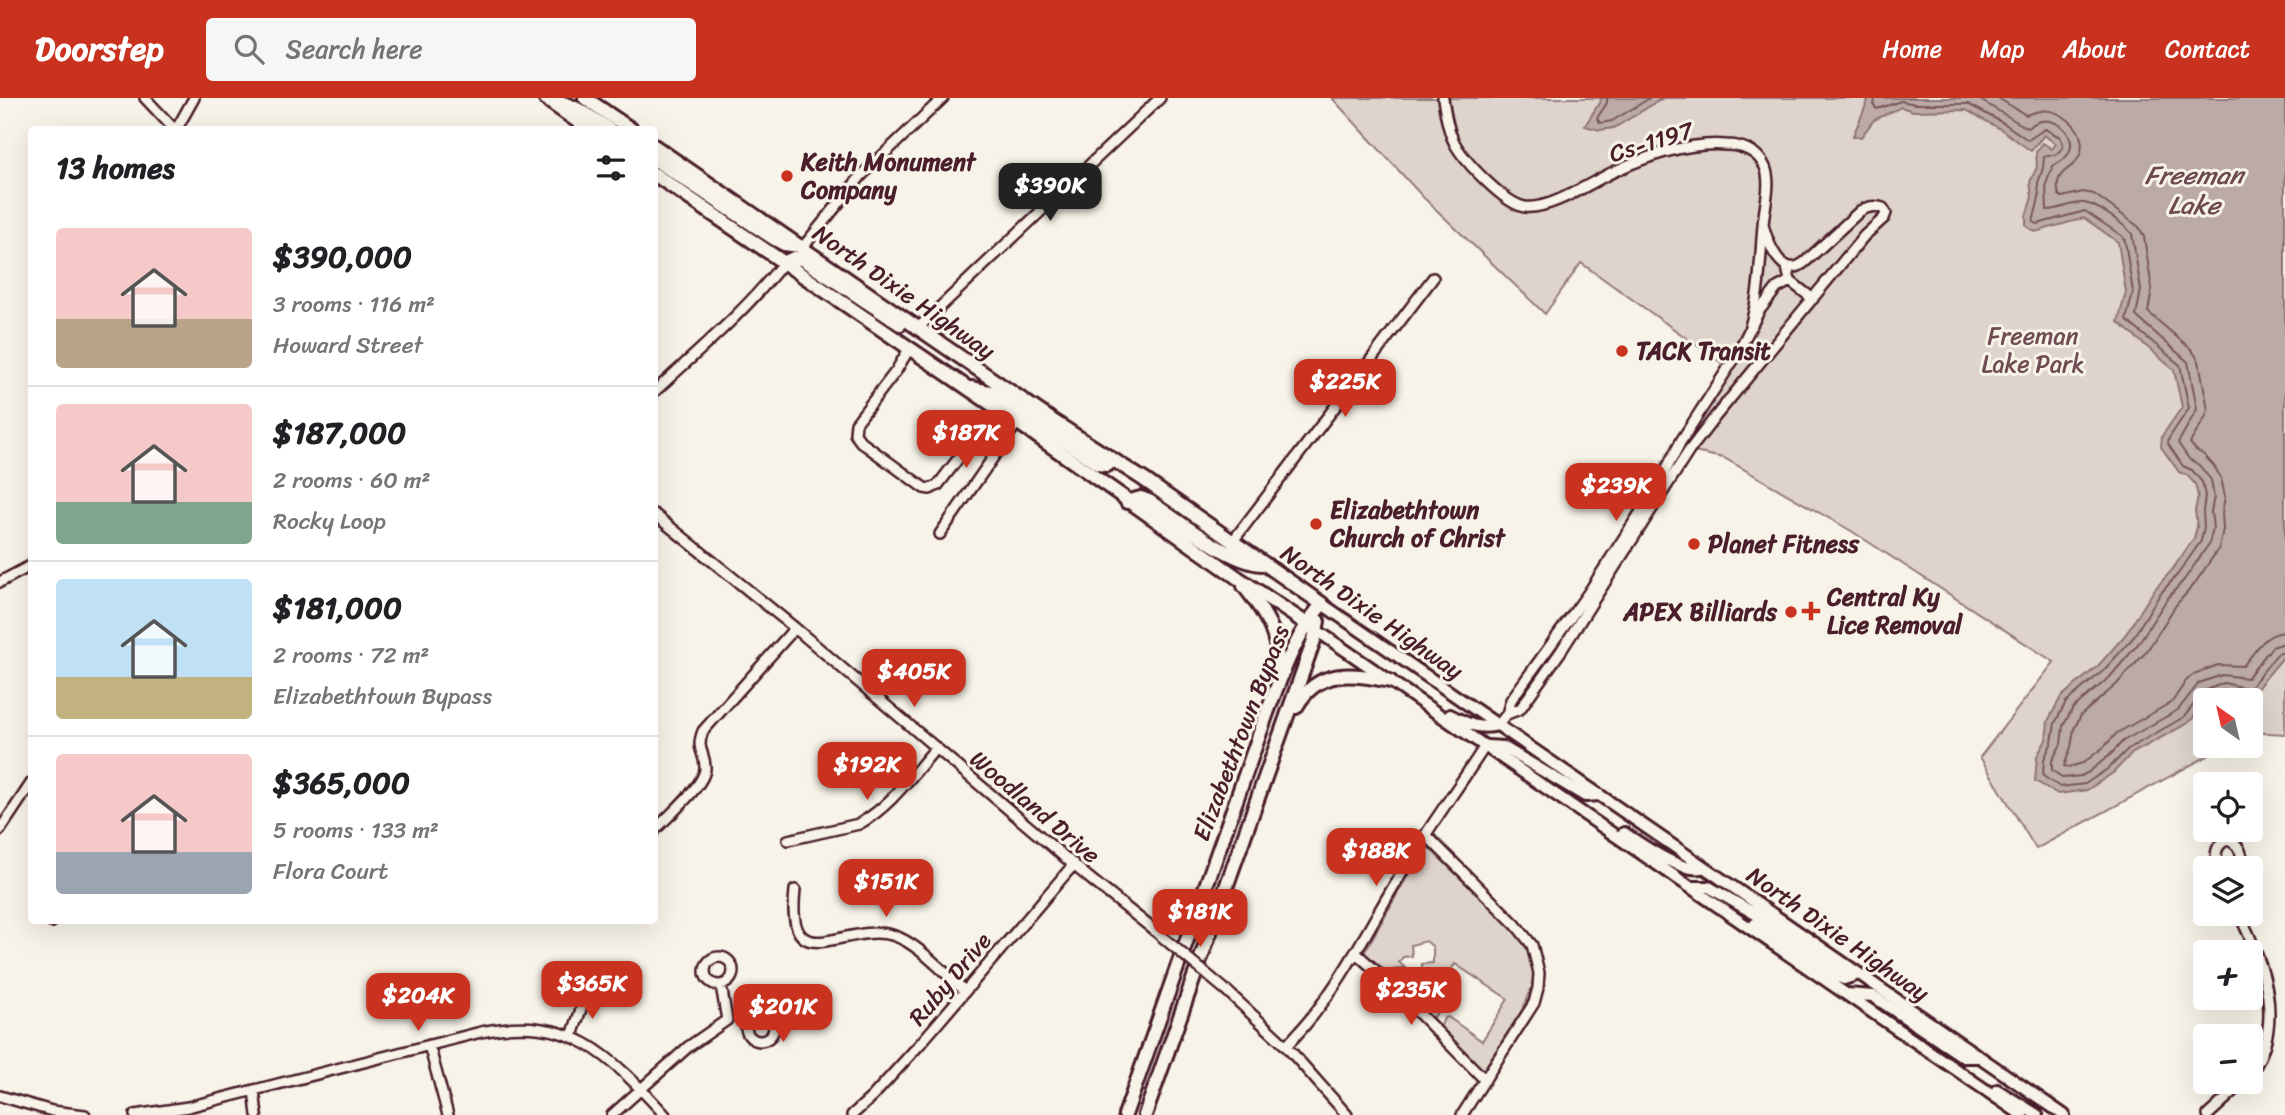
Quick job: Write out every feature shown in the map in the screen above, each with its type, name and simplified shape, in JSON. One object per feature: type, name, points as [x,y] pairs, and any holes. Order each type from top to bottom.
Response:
[{"type":"highway","points":[[575,98],[602,109]]},
{"type":"highway","points":[[585,98],[626,126]]},
{"type":"highway","points":[[545,99],[584,126]]},
{"type":"highway","points":[[545,99],[564,102],[582,110],[604,126]]},
{"type":"highway","name":"North Dixie Highway","points":[[658,149],[1322,604]]},
{"type":"highway","points":[[658,162],[773,238],[784,244],[803,247]]},
{"type":"highway","name":"North Dixie Highway","points":[[658,177],[997,408],[1127,502],[1311,626]]},
{"type":"highway","points":[[783,263],[802,258],[965,368],[1025,401]]},
{"type":"highway","points":[[965,386],[995,393],[1098,464],[1107,465],[1114,460]]},
{"type":"highway","points":[[1127,502],[1141,498],[1149,501],[1238,557],[1252,564],[1266,564]]},
{"type":"highway","points":[[1238,578],[1263,609],[1277,642],[1277,681],[1267,713]]},
{"type":"highway","name":"Elizabethtown Bypass","points":[[1125,1115],[1267,713],[1291,653],[1311,626],[1322,604]]},
{"type":"highway","name":"Elizabethtown Bypass","points":[[1145,1115],[1282,732],[1311,626]]},
{"type":"highway","points":[[1282,732],[1301,697],[1321,682],[1347,675],[1363,675],[1392,682]]},
{"type":"main road","name":"North Dixie Highway","points":[[1322,604],[2064,1115]]},
{"type":"main road","name":"North Dixie Highway","points":[[1311,626],[2022,1115]]},
{"type":"main road","points":[[1392,682],[1407,684],[1451,716],[1469,724],[1486,729],[1498,726]]},
{"type":"main road","points":[[1485,746],[1503,747],[1585,796],[1599,795]]},
{"type":"main road","points":[[1562,798],[1573,798],[1627,835],[1685,868],[1698,870],[1704,867]]},
{"type":"main road","points":[[1690,887],[1709,887],[1774,925],[1839,969],[1855,971]]},
{"type":"main road","points":[[1746,925],[1760,926],[1833,975],[1844,979],[1855,971]]},
{"type":"main road","points":[[1846,994],[1873,996],[1964,1057],[1979,1057]]},
{"type":"main road","points":[[1937,1056],[1948,1058],[2037,1115]]},
{"type":"street","points":[[145,98],[172,126]]},
{"type":"street","points":[[178,126],[194,98]]},
{"type":"street","points":[[803,247],[862,176],[943,98]]},
{"type":"street","points":[[919,327],[1160,98]]},
{"type":"street","name":"Cs-1197","points":[[1443,98],[1455,144],[1481,175],[1515,205],[1541,206],[1628,165],[1664,153],[1710,145],[1730,145],[1748,150],[1766,169],[1767,193],[1756,309],[1749,330]]},
{"type":"street","points":[[1507,714],[1520,709],[1561,651],[1699,438],[1864,236],[1884,218],[1883,208],[1874,206],[1860,211],[1800,266],[1787,267]]},
{"type":"street","points":[[1763,225],[1767,242],[1787,267],[1790,281],[1812,299]]},
{"type":"street","points":[[658,388],[735,316],[783,263]]},
{"type":"street","points":[[1233,541],[1433,278]]},
{"type":"street","points":[[1498,726],[1507,714],[1511,701],[1589,592],[1651,496],[1681,441],[1732,362],[1759,311],[1777,288],[1790,281]]},
{"type":"street","points":[[909,349],[854,429],[857,439],[916,483],[927,489],[938,485],[997,408]]},
{"type":"street","points":[[940,534],[1017,423]]},
{"type":"street","name":"Woodland Drive","points":[[658,516],[1228,992],[1286,1046],[1347,1115]]},
{"type":"street","points":[[0,582],[28,567]]},
{"type":"street","points":[[658,827],[702,779],[705,766],[699,747],[703,731],[795,628]]},
{"type":"street","points":[[1286,1046],[1334,990],[1426,835],[1485,746]]},
{"type":"street","points":[[788,840],[859,824],[870,818],[883,809],[936,748]]},
{"type":"street","points":[[0,830],[28,788]]},
{"type":"street","points":[[1426,835],[1528,939],[1537,959],[1539,980],[1534,1003],[1462,1115]]},
{"type":"street","points":[[2217,856],[2219,845],[2227,840],[2236,844],[2240,856]]},
{"type":"street","name":"Ruby Drive","points":[[852,1115],[872,1097],[1073,864]]},
{"type":"street","points":[[795,890],[794,920],[798,931],[806,939],[823,942],[874,933],[894,935],[916,948],[965,991]]},
{"type":"street","points":[[2245,926],[2273,983],[2279,1005]]},
{"type":"street","points":[[1356,953],[1485,1080]]},
{"type":"street","points":[[720,985],[727,1020]]},
{"type":"street","points":[[572,1036],[585,997]]},
{"type":"street","points":[[727,1020],[746,1026]]},
{"type":"street","points":[[612,1115],[688,1047],[727,1020]]},
{"type":"street","points":[[135,1115],[188,1107],[488,1030],[512,1027],[550,1030],[572,1036],[613,1061],[666,1115]]},
{"type":"street","points":[[2263,1059],[2270,1051],[2278,1029]]},
{"type":"street","points":[[429,1045],[448,1115]]},
{"type":"street","points":[[254,1090],[257,1115]]},
{"type":"street","points":[[2208,1115],[2231,1094]]},
{"type":"street","points":[[0,1096],[30,1106],[85,1115]]},
{"type":"green space","name":"Freeman Lake Park","points":[[1332,98],[2285,98],[2285,734],[2263,733],[2263,688],[2193,688],[2193,758],[2204,758],[2036,849],[1980,757],[2054,662],[1853,532],[1724,458],[1689,451],[1681,441],[1699,415],[1723,364],[1581,263],[1545,314],[1423,197]]},
{"type":"green space","points":[[1424,847],[1428,847],[1512,928],[1527,949],[1533,969],[1533,985],[1524,1007],[1482,1072],[1440,1028],[1444,1018],[1448,1017],[1482,1041],[1508,999],[1455,964],[1429,1003],[1438,1011],[1434,1017],[1429,1018],[1408,998],[1413,977],[1418,978],[1422,973],[1422,964],[1433,963],[1433,947],[1426,941],[1411,945],[1412,956],[1403,957],[1399,962],[1405,968],[1384,973],[1364,953]]},
{"type":"water","points":[[1602,98],[1663,98],[1614,128],[1600,130],[1585,126]]},
{"type":"water","name":"Freeman Lake","points":[[1869,98],[2285,98],[2285,655],[2258,688],[2193,688],[2193,718],[2188,723],[2131,754],[2113,773],[2087,790],[2058,794],[2035,781],[2037,756],[2046,740],[2048,721],[2061,697],[2098,666],[2126,634],[2154,590],[2194,538],[2198,496],[2195,484],[2188,476],[2179,472],[2161,447],[2162,436],[2182,407],[2174,370],[2118,322],[2126,292],[2118,242],[2084,218],[2035,232],[2026,226],[2032,197],[2030,182],[2037,167],[2036,152],[2043,143],[2052,149],[2056,144],[2044,135],[2031,151],[2002,130],[1966,110],[1913,111],[1901,107],[1874,120],[1861,137],[1853,136]]},
{"type":"place","name":"Keith Monument Company","points":[[787,176]]},
{"type":"place","name":"TACK Transit","points":[[1622,351]]},
{"type":"place","name":"Elizabethtown Church of Christ","points":[[1316,524]]},
{"type":"place","name":"Planet Fitness","points":[[1694,544]]},
{"type":"place","name":"Central Ky Lice Removal","points":[[1811,611]]},
{"type":"place","name":"APEX Billiards","points":[[1791,612]]}]
